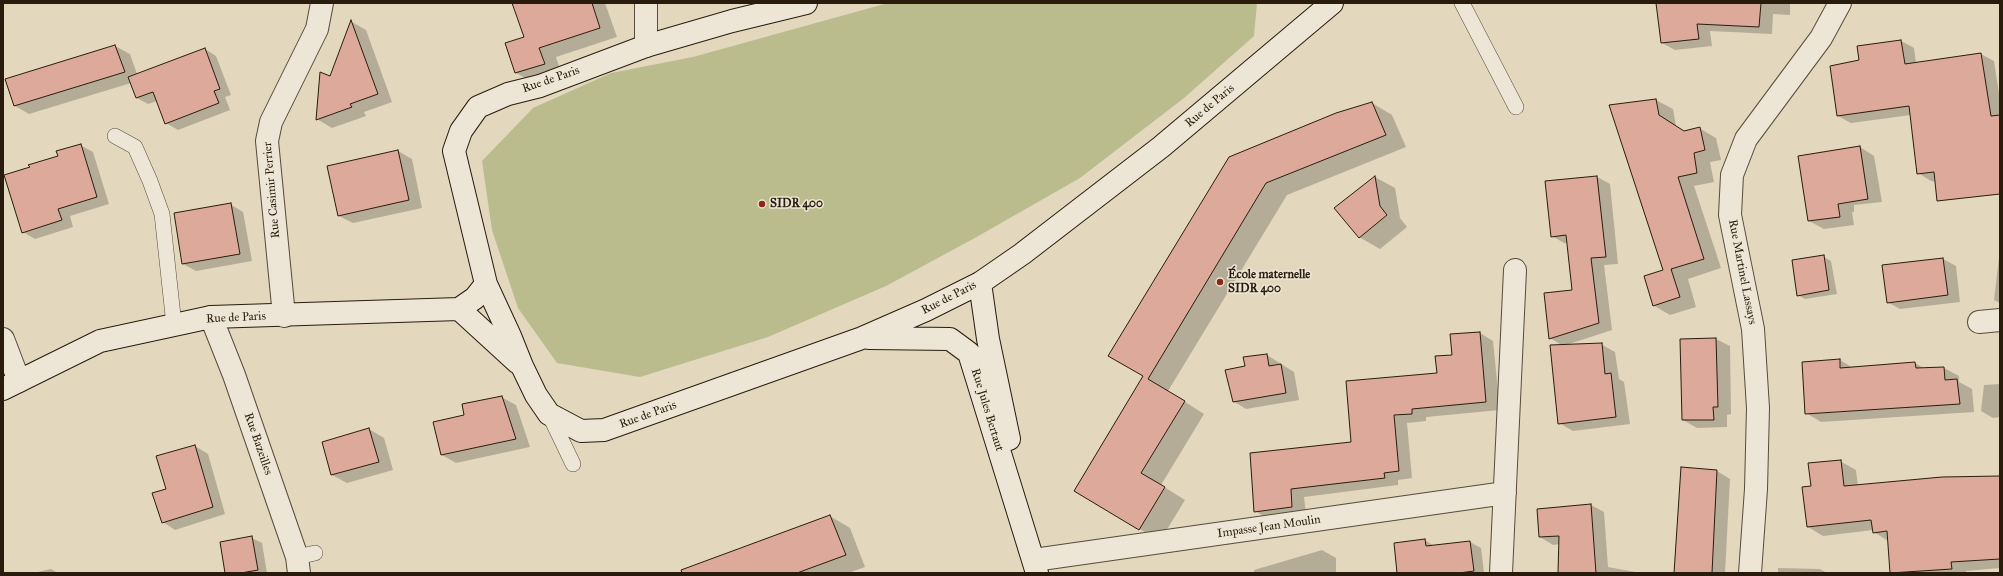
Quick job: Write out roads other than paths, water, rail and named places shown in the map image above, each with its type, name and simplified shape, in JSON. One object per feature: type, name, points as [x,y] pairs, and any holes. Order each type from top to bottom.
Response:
[{"type":"street","name":"Rue Casimir Perrier","points":[[284,316],[267,141],[271,122],[317,29],[322,3]]},
{"type":"street","points":[[646,3],[646,46]]},
{"type":"street","name":"Rue de Paris","points":[[806,3],[646,46],[540,86],[508,94],[478,107],[461,131],[454,151],[486,284],[536,395],[549,414],[581,430],[604,430],[862,338],[926,310],[980,283],[1022,254],[1161,147],[1315,10],[1332,3]]},
{"type":"street","name":"Rue Martinel Lassays","points":[[1750,573],[1756,489],[1758,408],[1753,329],[1730,215],[1732,175],[1746,139],[1821,38],[1840,3]]},
{"type":"street","points":[[1501,573],[1515,270]]},
{"type":"street","name":"Rue Jules Bertaut","points":[[980,283],[988,339],[1010,444],[1040,566]]},
{"type":"street","points":[[459,309],[475,298],[486,284]]},
{"type":"street","name":"Rue de Paris","points":[[11,385],[100,341],[211,317],[284,316],[459,309],[522,366]]},
{"type":"street","name":"Rue Bazeilles","points":[[211,317],[304,561]]},
{"type":"street","points":[[1979,322],[2000,320]]},
{"type":"street","name":"Rue Jules Bertaut","points":[[862,338],[950,340],[969,352],[1040,566]]},
{"type":"street","points":[[3,339],[11,385]]},
{"type":"street","name":"Impasse Jean Moulin","points":[[1040,566],[1505,493]]},
{"type":"lane","points":[[1462,3],[1516,107]]},
{"type":"lane","points":[[115,136],[135,147],[150,181],[162,214],[174,325]]},
{"type":"lane","points":[[549,414],[574,464]]},
{"type":"place","name":"SIDR 400","points":[[762,204]]},
{"type":"place","name":"École maternelle SIDR 400","points":[[1220,282]]}]
